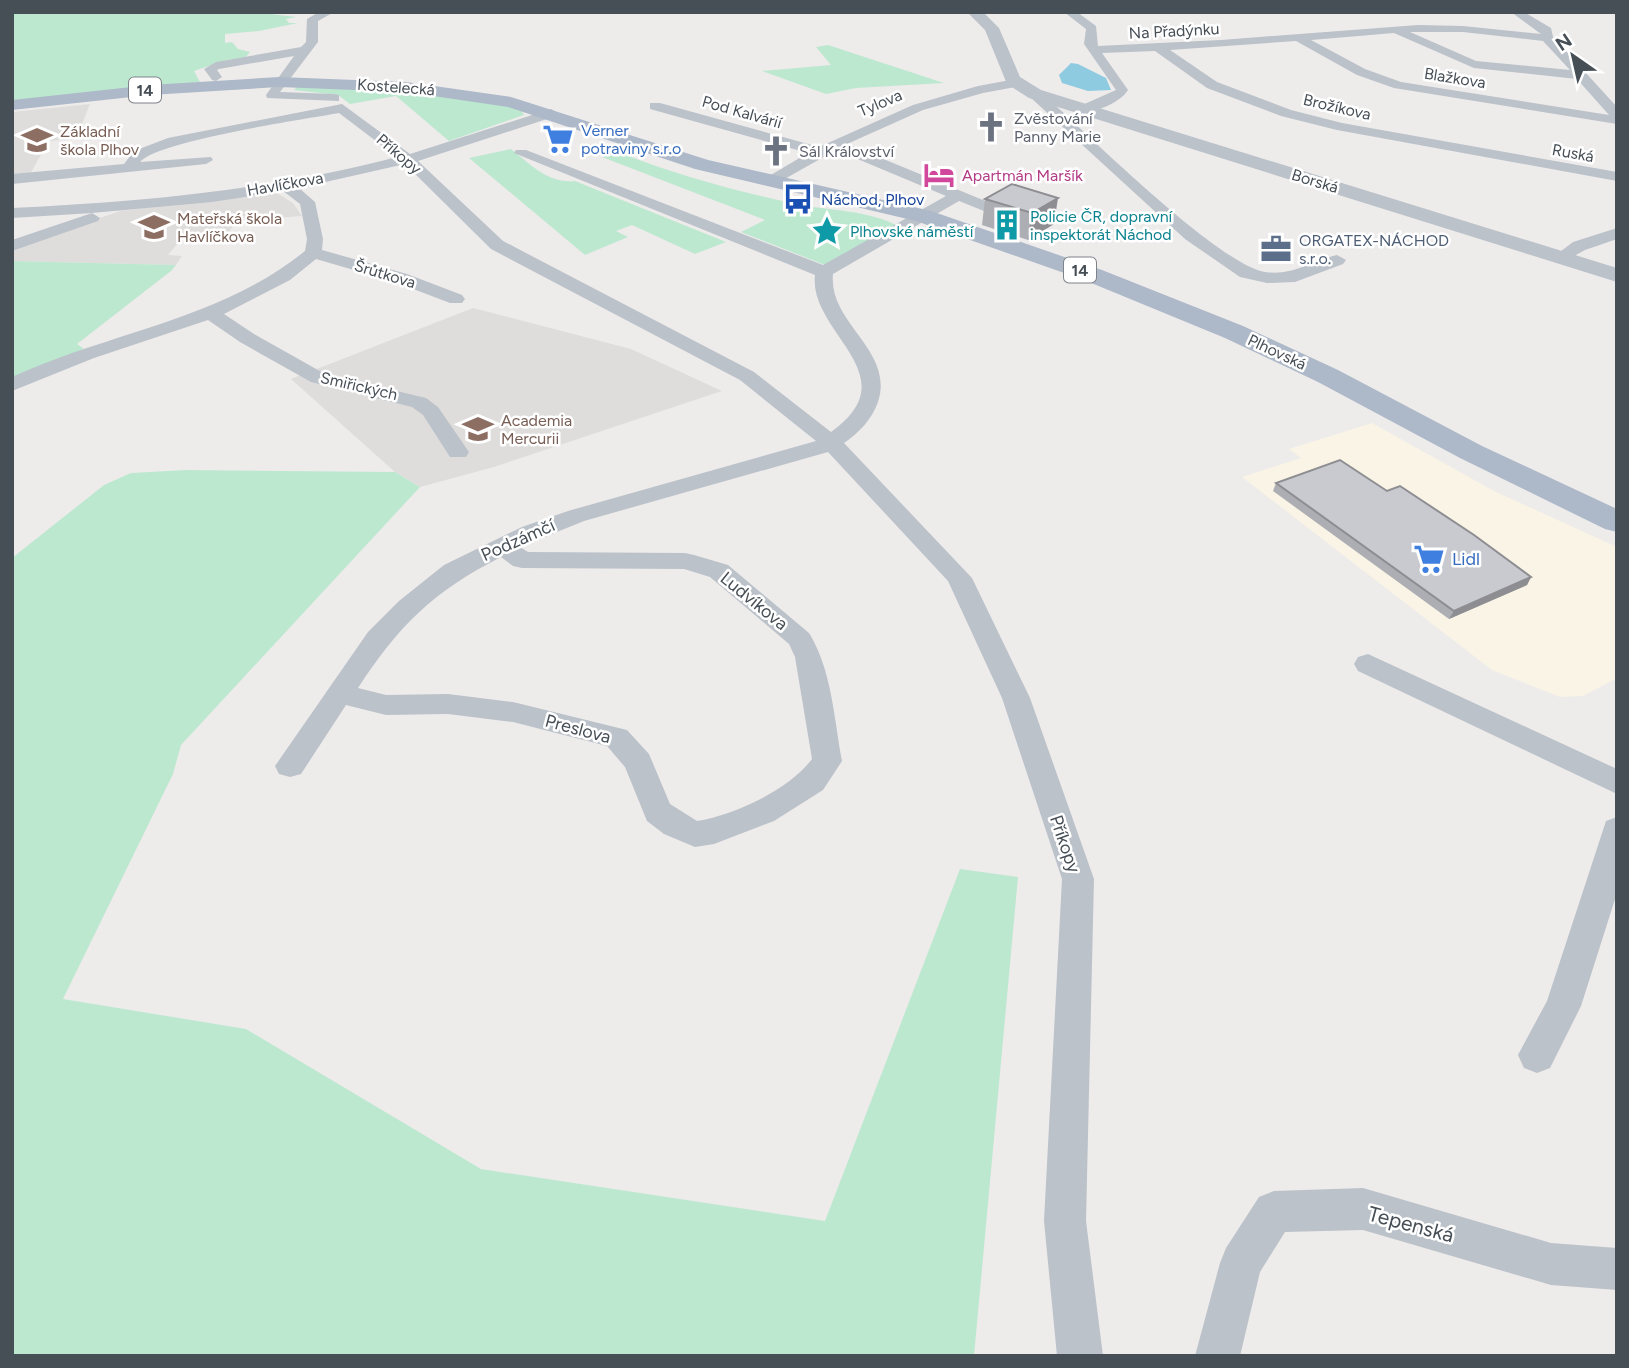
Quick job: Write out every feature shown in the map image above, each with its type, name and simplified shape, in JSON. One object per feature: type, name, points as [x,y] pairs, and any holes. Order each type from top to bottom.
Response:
[{"type":"main road","name":"Kostelecká","points":[[12,105],[150,90],[279,82],[439,90],[495,99],[551,113],[659,152],[769,182]]},
{"type":"main road","name":"14","points":[[769,182],[923,216]]},
{"type":"main road","name":"Plhovská","points":[[923,216],[1093,275],[1234,332],[1328,376],[1482,458],[1617,522]]},
{"type":"street","points":[[279,82],[312,42],[313,19],[329,12]]},
{"type":"street","points":[[974,12],[992,28],[1011,78],[1016,83]]},
{"type":"street","points":[[1069,12],[1092,28],[1090,44],[1121,93],[1085,109]]},
{"type":"street","points":[[1516,12],[1547,30],[1547,38],[1617,118]]},
{"type":"street","points":[[1398,24],[1474,64],[1579,75]]},
{"type":"street","name":"Na Přadýnku","points":[[1095,50],[1298,38],[1398,24],[1418,28],[1463,29],[1547,38]]},
{"type":"street","name":"Blažkova","points":[[1298,38],[1361,72],[1399,85],[1617,118]]},
{"type":"street","name":"Brožíkova","points":[[1158,47],[1212,86],[1286,113],[1342,127],[1522,161]]},
{"type":"street","points":[[216,77],[210,69],[216,66],[307,50]]},
{"type":"street","name":"Příkopy","points":[[279,82],[272,95],[335,99],[408,159],[497,245],[747,376],[832,443],[959,578],[1016,698],[1078,879],[1065,1221],[1080,1356]]},
{"type":"street","name":"Borská","points":[[1016,83],[1035,94],[1617,275]]},
{"type":"street","name":"Tylova","points":[[769,182],[819,152],[886,119],[982,89],[1016,83]]},
{"type":"street","points":[[1035,94],[1191,235],[1246,273],[1267,278],[1295,277],[1337,260]]},
{"type":"street","name":"Pod Kalvárií","points":[[654,106],[819,152]]},
{"type":"street","points":[[130,167],[139,154],[173,141],[342,107]]},
{"type":"street","name":"Havlíčkova","points":[[12,213],[113,207],[285,185],[408,159],[551,113]]},
{"type":"street","points":[[834,145],[989,208]]},
{"type":"street","points":[[521,153],[824,272]]},
{"type":"street","points":[[12,179],[206,160]]},
{"type":"street","name":"Ruská","points":[[1522,161],[1617,177]]},
{"type":"street","points":[[572,173],[594,165]]},
{"type":"street","points":[[12,385],[60,362],[209,312],[265,288],[290,272],[313,253],[315,239],[307,202],[285,185]]},
{"type":"street","points":[[832,443],[856,424],[869,402],[871,377],[862,351],[823,298],[820,283],[824,272],[958,195]]},
{"type":"street","points":[[12,246],[100,215],[113,207]]},
{"type":"street","points":[[1561,258],[1579,246],[1617,233]]},
{"type":"street","name":"Šrůtkova","points":[[313,253],[401,278],[456,299]]},
{"type":"street","name":"Smiřických","points":[[209,312],[247,338],[318,378],[419,402],[431,411],[458,452]]},
{"type":"street","name":"Podzámčí","points":[[290,766],[377,638],[408,607],[453,571],[531,532],[576,516],[832,443]]},
{"type":"street","name":"Ludvíkova","points":[[503,546],[522,560],[685,561],[703,565],[719,571],[800,639],[809,657],[827,761],[812,782],[763,812]]},
{"type":"street","points":[[1368,664],[1617,782]]},
{"type":"street","name":"Preslova","points":[[341,694],[386,705],[448,704],[513,712],[617,738],[638,762],[658,812],[674,825],[695,834],[715,831],[763,812]]},
{"type":"street","points":[[1537,1055],[1563,1006],[1605,878],[1617,830]]},
{"type":"street","name":"Tepenská","points":[[1217,1356],[1241,1264],[1274,1212],[1363,1209],[1551,1264],[1617,1269]]},
{"type":"shaded area","name":"Základní škola Plhov","points":[[90,104],[76,139],[49,141],[30,174],[12,176],[12,112]]},
{"type":"shaded area","name":"Mateřská škola Havlíčkova","points":[[277,193],[293,203],[302,216],[237,221],[229,232],[185,235],[168,255],[182,256],[176,265],[12,261],[12,250],[17,247],[120,211]]},
{"type":"shaded area","name":"Academia Mercurii","points":[[473,308],[631,349],[722,391],[494,467],[420,487],[395,472],[291,379]]},
{"type":"shaded area","points":[[1372,423],[1494,491],[1617,547],[1617,678],[1583,696],[1560,697],[1492,670],[1242,477],[1301,458],[1289,449]]},
{"type":"green space","points":[[12,12],[253,12],[296,17],[286,19],[289,23],[298,23],[225,34],[225,43],[232,42],[238,49],[250,52],[245,58],[226,60],[194,71],[200,82],[12,102]]},
{"type":"green space","points":[[828,45],[944,83],[856,88],[826,94],[762,71],[831,65],[816,47]]},
{"type":"green space","points":[[298,86],[395,90],[512,107],[522,111],[524,115],[449,141],[396,96],[350,104],[338,95],[294,90]]},
{"type":"green space","points":[[511,149],[533,167],[557,180],[575,181],[726,242],[695,254],[632,225],[616,231],[628,237],[585,255],[469,158]]},
{"type":"green space","points":[[618,152],[731,189],[801,205],[861,214],[896,225],[825,265],[741,232],[765,220],[602,157]]},
{"type":"green space","points":[[12,261],[176,265],[77,344],[84,349],[12,380]]},
{"type":"green space","points":[[186,470],[395,472],[420,487],[181,745],[173,774],[63,999],[246,1029],[481,1169],[825,1221],[960,869],[1018,877],[974,1356],[12,1356],[12,558],[104,485],[131,473]]},
{"type":"water","points":[[1071,63],[1106,78],[1111,90],[1088,91],[1062,83],[1059,75]]},
{"type":"building","points":[[1012,184],[1058,198],[1032,213],[985,199]]},
{"type":"building","name":"Lidl","points":[[1340,460],[1387,491],[1400,486],[1531,577],[1454,611],[1276,483]]},
{"type":"place","name":"Zvěstování Panny Marie","points":[[991,127]]},
{"type":"place","name":"Verner potraviny s.r.o","points":[[558,139]]},
{"type":"place","name":"Základní škola Plhov","points":[[37,140]]},
{"type":"place","name":"Sál Království","points":[[776,151]]},
{"type":"place","name":"Apartmán Maršík","points":[[939,175]]},
{"type":"place","name":"Náchod, Plhov","points":[[798,199]]},
{"type":"place","name":"Policie ČR, dopravní inspektorát Náchod","points":[[1007,225]]},
{"type":"place","name":"Mateřská škola Havlíčkova","points":[[154,227]]},
{"type":"place","name":"Plhovské náměstí","points":[[827,231]]},
{"type":"place","name":"ORGATEX-NÁCHOD s.r.o.","points":[[1276,249]]},
{"type":"place","name":"Academia Mercurii","points":[[478,429]]},
{"type":"place","name":"Lidl","points":[[1429,559]]}]
